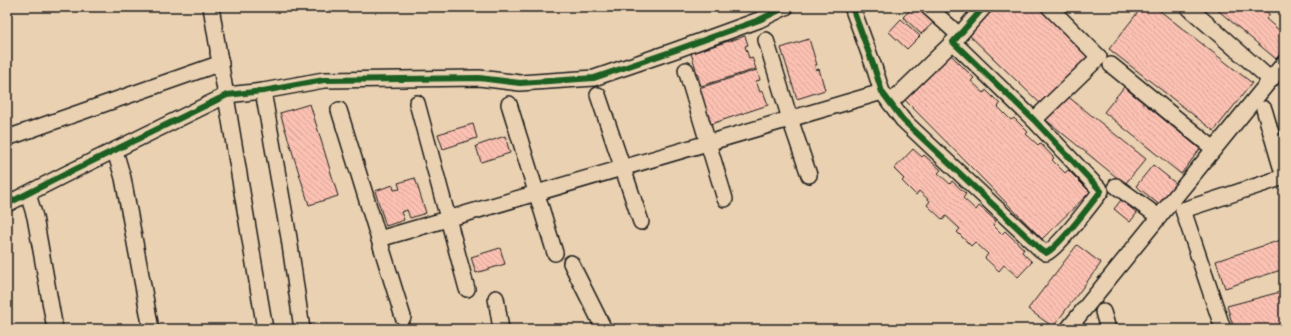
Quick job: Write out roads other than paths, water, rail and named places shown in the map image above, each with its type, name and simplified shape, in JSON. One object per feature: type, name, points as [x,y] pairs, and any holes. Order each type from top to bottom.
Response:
[{"type":"street","points":[[202,7],[221,63]]},
{"type":"street","points":[[211,7],[227,95],[265,329]]},
{"type":"street","points":[[7,204],[227,95],[263,91],[324,80],[479,78],[520,83],[594,78],[758,20],[786,7]]},
{"type":"street","points":[[852,7],[886,97],[903,120],[1040,249],[1046,253],[1051,251],[1061,241],[1100,191],[956,39],[928,7]]},
{"type":"street","points":[[379,239],[790,119],[886,97],[956,39],[984,7]]},
{"type":"street","points":[[1034,120],[1099,57],[1049,7]]},
{"type":"street","points":[[1188,7],[1271,80]]},
{"type":"street","points":[[766,40],[809,175]]},
{"type":"street","points":[[7,138],[221,63]]},
{"type":"street","points":[[1068,329],[1284,63]]},
{"type":"street","points":[[1111,65],[1214,149]]},
{"type":"street","points":[[686,70],[725,199]]},
{"type":"street","points":[[263,91],[289,238],[302,329]]},
{"type":"street","points":[[598,95],[641,222]]},
{"type":"street","points":[[417,103],[467,289]]},
{"type":"street","points":[[510,104],[555,253]]},
{"type":"street","points":[[1223,329],[1183,210],[1284,177],[1264,109]]},
{"type":"street","points":[[339,110],[403,317]]},
{"type":"street","points":[[115,151],[123,178],[151,329]]},
{"type":"street","points":[[1116,186],[1158,218]]},
{"type":"street","points":[[28,194],[35,217],[55,329]]},
{"type":"street","points":[[571,263],[604,329]]},
{"type":"street","points":[[496,298],[501,329]]},
{"type":"street","points":[[593,306],[595,329]]},
{"type":"street","points":[[1103,312],[1108,329]]}]
